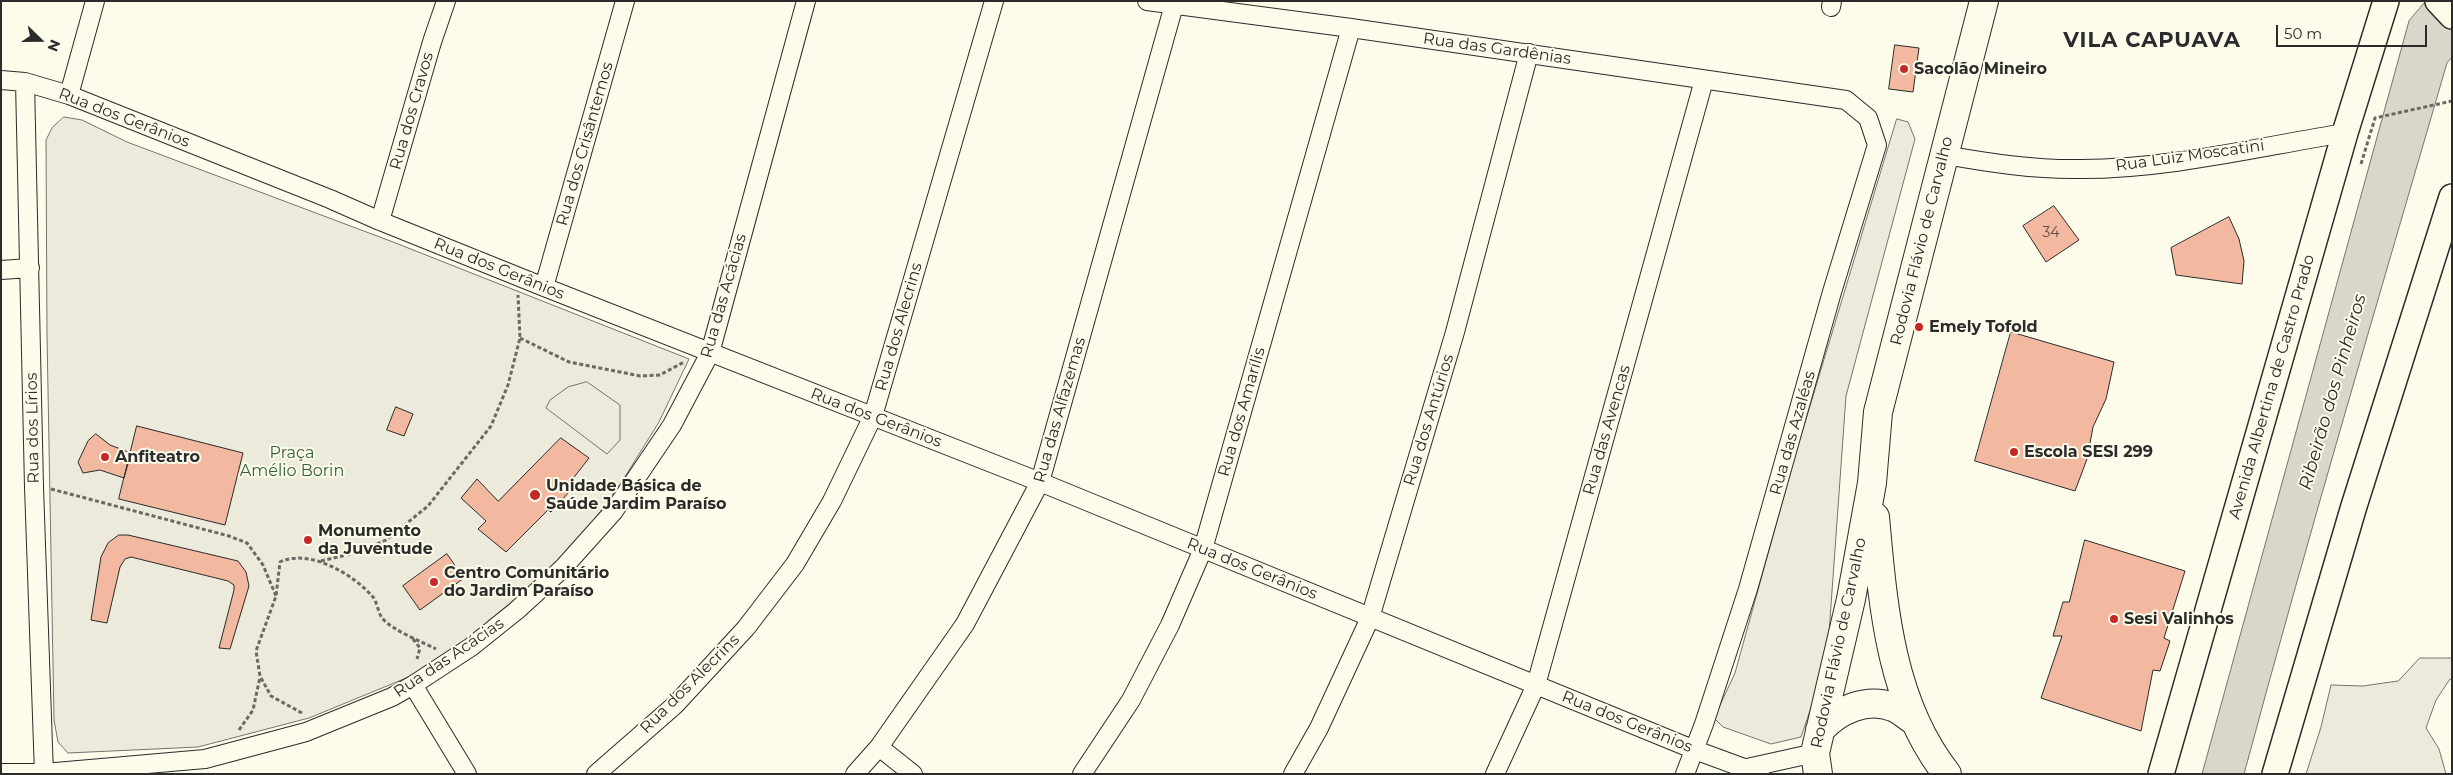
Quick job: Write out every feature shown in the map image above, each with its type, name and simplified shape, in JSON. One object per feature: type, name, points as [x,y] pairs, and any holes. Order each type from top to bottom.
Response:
[{"type":"main road","name":"Rodovia Flávio de Carvalho","points":[[1818,752],[1851,599],[1872,483],[1878,412],[1945,155],[1955,106],[1984,1]]},
{"type":"main road","name":"Avenida Albertina de Castro Prado","points":[[2160,774],[2345,133],[2386,1]]},
{"type":"main road","points":[[2438,1],[2452,16]]},
{"type":"main road","points":[[2275,774],[2354,506],[2452,197]]},
{"type":"main road","name":"Rodovia Flávio de Carvalho","points":[[1872,483],[1883,600],[1896,663],[1913,720],[1941,770]]},
{"type":"main road","points":[[1818,752],[1836,715],[1848,708],[1879,704],[1894,708],[1913,720]]},
{"type":"street","points":[[69,95],[95,1]]},
{"type":"street","name":"Rua dos Cravos","points":[[380,221],[432,42],[446,1]]},
{"type":"street","name":"Rua dos Crisântemos","points":[[544,287],[625,1]]},
{"type":"street","name":"Rua das Acácias","points":[[1,773],[44,773],[204,759],[323,726],[392,697],[455,658],[516,611],[563,568],[614,511],[672,426],[710,353],[806,1]]},
{"type":"street","name":"Rua dos Alecrins","points":[[596,774],[674,705],[746,628],[794,564],[832,501],[873,416],[994,1]]},
{"type":"street","name":"Rua das Gardênias","points":[[1147,1],[1174,5],[1203,5],[1846,100]]},
{"type":"street","name":"Rua das Alfazemas","points":[[855,774],[879,747],[965,624],[1040,482],[1174,5]]},
{"type":"street","name":"Rua dos Amarílis","points":[[1082,774],[1135,692],[1170,625],[1203,549],[1352,28]]},
{"type":"street","name":"Rua dos Antúrios","points":[[1293,774],[1319,728],[1370,618],[1455,332],[1529,53]]},
{"type":"street","name":"Rua dos Gerânios","points":[[1,80],[25,82],[69,95],[544,287],[1040,482],[1694,750],[1754,771],[1818,752]]},
{"type":"street","name":"Rua das Avencas","points":[[1495,774],[1536,684],[1704,80]]},
{"type":"street","name":"Rua dos Lírios","points":[[25,82],[34,486],[44,773]]},
{"type":"street","name":"Rua das Azaléas","points":[[1684,774],[1694,750],[1748,589],[1832,292],[1877,145],[1868,118],[1846,100]]},
{"type":"street","name":"Rua Luiz Moscatini","points":[[1945,155],[1998,164],[2062,168],[2132,167],[2345,133]]},
{"type":"street","points":[[1,270],[30,268]]},
{"type":"street","points":[[413,685],[467,774]]},
{"type":"street","points":[[879,747],[913,774]]},
{"type":"path","points":[[2376,118],[2452,101]]},
{"type":"path","points":[[320,562],[359,552],[386,540],[428,506],[491,426],[508,385],[520,338],[517,276]]},
{"type":"path","points":[[520,338],[569,362],[640,376],[660,375],[689,359],[710,353]]},
{"type":"path","points":[[34,486],[228,536],[247,543],[263,565],[276,596]]},
{"type":"path","points":[[223,755],[231,738],[253,710],[260,676],[256,651],[276,596],[280,562],[289,557],[310,558],[339,570],[373,597],[382,618],[407,635],[455,658]]},
{"type":"path","points":[[260,676],[272,696],[323,726]]},
{"type":"green space","name":"Praça Amélio Borin","points":[[64,117],[82,120],[127,142],[393,242],[689,359],[659,422],[621,483],[582,537],[534,584],[487,622],[455,658],[309,718],[198,747],[68,753],[58,742],[54,720],[47,335],[46,140],[52,128]]},
{"type":"green space","points":[[1897,119],[1908,122],[1915,139],[1846,396],[1827,661],[1801,737],[1771,744],[1723,727],[1714,718],[1735,673],[1797,449]]},
{"type":"green space","points":[[2420,658],[2452,658],[2452,680],[2450,679],[2436,700],[2426,728],[2439,749],[2446,774],[2306,774],[2321,727],[2331,685],[2363,686],[2398,681]]},
{"type":"shaded area","points":[[587,382],[620,405],[620,440],[607,454],[546,408],[550,400],[568,387]]},
{"type":"water","name":"Ribeirão dos Pinheiros","points":[[2426,1],[2452,1],[2452,57],[2447,63],[2369,329],[2244,774],[2202,774],[2409,21]]},
{"type":"building","name":"Sacolão Mineiro","points":[[1895,45],[1919,48],[1913,92],[1889,89]]},
{"type":"building","points":[[2054,206],[2079,240],[2046,262],[2023,226]]},
{"type":"building","points":[[2229,217],[2239,239],[2244,261],[2242,284],[2176,275],[2171,248]]},
{"type":"building","points":[[2011,332],[2114,362],[2106,399],[2093,427],[2087,459],[2075,491],[1975,461]]},
{"type":"building","points":[[396,407],[413,414],[404,436],[387,430]]},
{"type":"building","points":[[137,426],[243,453],[225,525],[119,499]]},
{"type":"building","name":"Anfiteatro","points":[[96,434],[110,445],[131,453],[124,478],[100,470],[83,473],[78,462],[88,441]]},
{"type":"building","name":"Unidade Básica de Saúde Jardim Paraíso","points":[[561,438],[589,458],[568,485],[569,492],[551,512],[548,510],[506,552],[478,529],[486,521],[461,498],[477,479],[498,501]]},
{"type":"building","points":[[119,535],[128,535],[238,561],[246,572],[249,586],[230,649],[219,648],[234,585],[228,581],[131,557],[125,559],[120,567],[107,623],[91,620],[101,557],[108,543]]},
{"type":"building","name":"Sesi Valinhos","points":[[2085,540],[2185,571],[2164,638],[2170,641],[2160,671],[2153,670],[2141,731],[2041,698],[2062,636],[2053,636],[2063,602],[2069,602]]},
{"type":"building","name":"Centro Comunitário do Jardim Paraíso","points":[[447,554],[464,578],[420,610],[403,586]]},
{"type":"place","name":"Sacolão Mineiro","points":[[1904,69]]},
{"type":"place","name":"Emely Tofold","points":[[1919,327]]},
{"type":"place","name":"Escola SESI 299","points":[[2014,452]]},
{"type":"place","name":"Anfiteatro","points":[[105,457]]},
{"type":"place","name":"Unidade Básica de Saúde Jardim Paraíso","points":[[535,495]]},
{"type":"place","name":"Monumento da Juventude","points":[[308,540]]},
{"type":"place","name":"Centro Comunitário do Jardim Paraíso","points":[[434,582]]},
{"type":"place","name":"Sesi Valinhos","points":[[2114,619]]},
{"type":"district","name":"VILA CAPUAVA","points":[[2152,41]]}]
